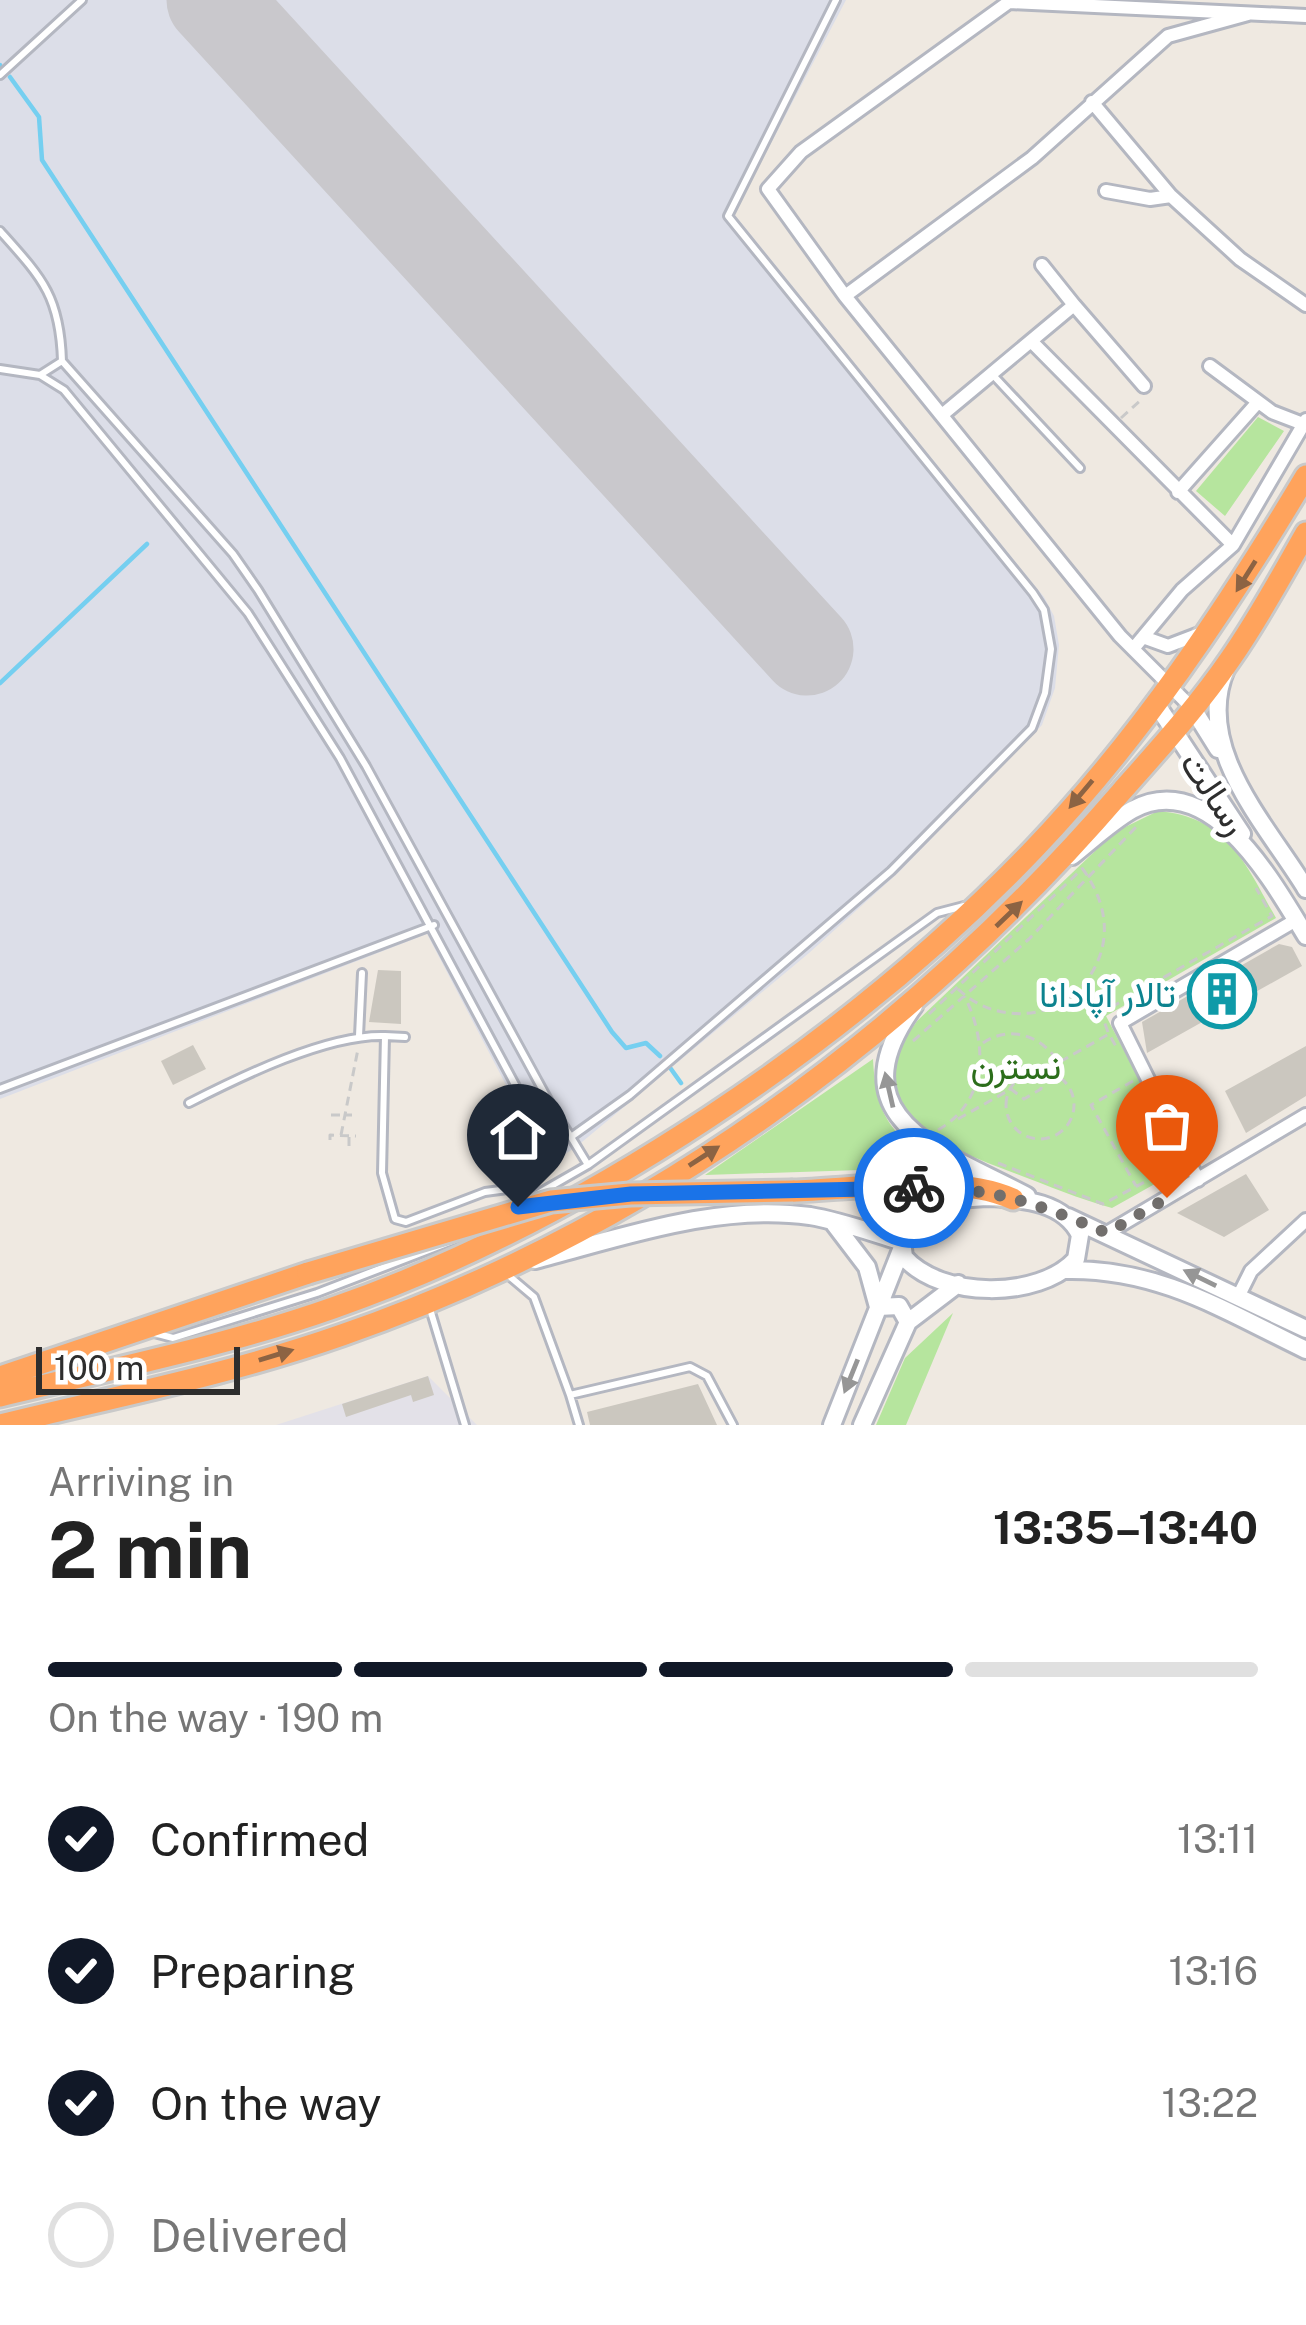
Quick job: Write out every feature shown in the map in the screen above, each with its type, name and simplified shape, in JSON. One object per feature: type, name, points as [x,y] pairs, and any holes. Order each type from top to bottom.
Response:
[{"type":"highway","points":[[0,1396],[215,1344],[334,1308],[473,1251],[603,1183],[759,1083],[932,946],[1035,848],[1163,696],[1306,476]]},
{"type":"highway","points":[[0,1425],[222,1372],[344,1334],[500,1270],[619,1212],[692,1165],[822,1074],[925,990],[952,981],[1071,864],[1230,659],[1306,533]]},
{"type":"highway","points":[[0,1377],[308,1274],[550,1201],[646,1193],[954,1187],[995,1191],[1013,1199]]},
{"type":"main road","name":"رسالت","points":[[1230,659],[1222,678],[1216,721],[1225,759],[1306,889]]},
{"type":"main road","name":"رسالت","points":[[1163,696],[1173,732],[1301,928]]},
{"type":"main road","points":[[1193,709],[1225,759]]},
{"type":"main road","name":"رسالت","points":[[1071,864],[1135,808],[1161,803],[1188,806],[1212,817],[1256,854]]},
{"type":"main road","points":[[925,990],[900,1024],[884,1067],[894,1111],[922,1142],[1107,1233],[1306,1350]]},
{"type":"main road","points":[[832,1425],[909,1219],[932,1205],[968,1198],[1044,1205]]},
{"type":"main road","points":[[500,1270],[687,1222],[768,1214],[831,1221],[900,1245],[919,1271],[958,1284],[1021,1285],[1066,1270],[1134,1273],[1306,1329]]},
{"type":"main road","points":[[1066,1270],[1081,1244],[1067,1217]]},
{"type":"main road","points":[[831,1221],[867,1267],[878,1307]]},
{"type":"main road","points":[[862,1425],[908,1322],[958,1284]]},
{"type":"main road","points":[[878,1307],[898,1306],[908,1322]]},
{"type":"street","points":[[1193,709],[1163,696],[1133,649],[845,296],[768,189],[801,152],[1009,2],[1248,7],[1306,16]]},
{"type":"street","points":[[845,296],[1032,158],[1168,36],[1248,7]]},
{"type":"street","points":[[1092,102],[1171,196],[1240,259],[1306,305]]},
{"type":"street","points":[[1106,191],[1150,199],[1171,196]]},
{"type":"street","points":[[1042,265],[1144,386]]},
{"type":"street","points":[[942,415],[1074,305]]},
{"type":"street","points":[[1031,341],[1111,427],[1233,544]]},
{"type":"street","points":[[1133,649],[1183,590],[1233,544],[1305,422],[1258,402],[1210,366]]},
{"type":"street","points":[[1178,492],[1258,402]]},
{"type":"street","points":[[1143,637],[1168,646],[1209,630]]},
{"type":"street","points":[[1198,1180],[1120,1023],[1301,928]]},
{"type":"street","points":[[1107,1233],[1306,1115]]},
{"type":"street","points":[[1234,1305],[1251,1271],[1306,1220]]},
{"type":"lane","points":[[0,76],[82,0]]},
{"type":"lane","points":[[571,1137],[629,1095],[891,871],[1032,728],[1045,693],[1048,628],[1034,593],[728,216],[836,0]]},
{"type":"lane","points":[[0,231],[52,294],[60,320],[62,361],[233,554],[258,590],[365,766],[549,1110],[588,1165]]},
{"type":"lane","points":[[40,375],[62,361]]},
{"type":"lane","points":[[0,369],[40,375],[79,406],[248,613],[340,758],[527,1107],[549,1110]]},
{"type":"lane","points":[[992,374],[1080,468]]},
{"type":"lane","points":[[142,1330],[173,1338],[448,1245],[588,1165],[937,913],[979,902]]},
{"type":"lane","points":[[0,1089],[434,926]]},
{"type":"lane","points":[[359,1036],[362,973]]},
{"type":"lane","points":[[188,1103],[359,1036],[405,1037]]},
{"type":"lane","points":[[385,1036],[382,1173],[395,1219],[406,1222],[485,1192],[516,1188],[526,1200]]},
{"type":"lane","points":[[500,1270],[534,1297],[579,1425]]},
{"type":"lane","points":[[428,1300],[465,1425]]},
{"type":"lane","points":[[570,1395],[691,1367],[707,1376],[733,1425]]},
{"type":"path","points":[[1111,427],[1142,399],[1144,386]]},
{"type":"path","points":[[899,1053],[1090,878],[1144,818],[1116,833]]},
{"type":"path","points":[[904,1042],[952,981],[1071,864],[1094,856]]},
{"type":"path","points":[[964,996],[981,1006],[1019,1015],[1055,1007],[1078,991],[1101,960],[1105,941],[1103,910],[1090,878],[1071,864]]},
{"type":"path","points":[[1103,1013],[1272,916],[1253,882]]},
{"type":"path","points":[[952,981],[964,996],[981,1044],[975,1088],[958,1119]]},
{"type":"path","points":[[1078,991],[1120,1023]]},
{"type":"path","points":[[1103,1013],[1126,1065]]},
{"type":"path","points":[[922,1142],[1011,1089],[1023,1076],[1042,1072],[1109,1034]]},
{"type":"path","points":[[981,1044],[993,1036],[1024,1035],[1040,1041],[1059,1063]]},
{"type":"path","points":[[341,1135],[359,1036]]},
{"type":"path","points":[[1011,1089],[1024,1099],[1041,1089],[1042,1072]]},
{"type":"path","points":[[1011,1089],[1008,1117],[1014,1127],[1034,1139],[1057,1135],[1072,1117],[1074,1106],[1066,1084],[1042,1072]]},
{"type":"path","points":[[1074,1106],[1091,1105],[1134,1080]]},
{"type":"path","points":[[1091,1105],[1137,1187]]},
{"type":"path","points":[[331,1114],[352,1115]]},
{"type":"path","points":[[330,1140],[330,1135],[353,1136],[350,1146]]},
{"type":"path","points":[[994,1162],[1102,1204],[1180,1164]]},
{"type":"shaded area","points":[[0,0],[846,0],[734,214],[1044,597],[1054,616],[1059,645],[1055,688],[1042,725],[898,873],[809,953],[576,1147],[548,1165],[427,934],[0,1099]]},
{"type":"shaded area","points":[[428,1376],[477,1425],[276,1425]]},
{"type":"green space","points":[[1258,417],[1284,431],[1225,516],[1196,491]]},
{"type":"green space","name":"نسترن","points":[[1158,811],[1182,815],[1218,833],[1243,862],[1276,918],[1106,1016],[1185,1167],[1112,1208],[986,1162],[934,1137],[900,1102],[894,1079],[899,1052],[917,1021],[1115,832]]},
{"type":"green space","points":[[873,1059],[879,1098],[892,1126],[916,1148],[951,1167],[705,1175]]},
{"type":"green space","points":[[953,1313],[906,1425],[876,1425],[905,1358]]},
{"type":"building","name":"تالار آپادانا","points":[[1279,944],[1292,947],[1302,966],[1147,1053],[1142,1022]]},
{"type":"building","points":[[378,970],[401,971],[401,1024],[369,1022]]},
{"type":"building","points":[[193,1045],[206,1069],[173,1085],[161,1061]]},
{"type":"building","points":[[1306,1046],[1306,1096],[1246,1133],[1225,1091]]},
{"type":"building","points":[[1246,1174],[1269,1210],[1224,1237],[1177,1213]]},
{"type":"building","points":[[428,1376],[434,1395],[413,1402],[411,1395],[346,1417],[342,1404]]},
{"type":"building","points":[[698,1384],[717,1425],[590,1425],[587,1412]]},
{"type":"waterway","points":[[10,77],[39,117],[42,160],[612,1032],[626,1048],[646,1043],[660,1056]]},
{"type":"waterway","points":[[0,683],[147,544]]},
{"type":"waterway","points":[[671,1069],[681,1083]]},
{"type":"runway","points":[[213,0],[807,649]]},
{"type":"way so far","points":[[914,1188],[995,1191],[1044,1205],[1107,1233],[1167,1198]]},
{"type":"place","name":"تالار آپادانا","points":[[1222,994]]},
{"type":"route","points":[[518,1207],[583,1196],[914,1188]]}]
